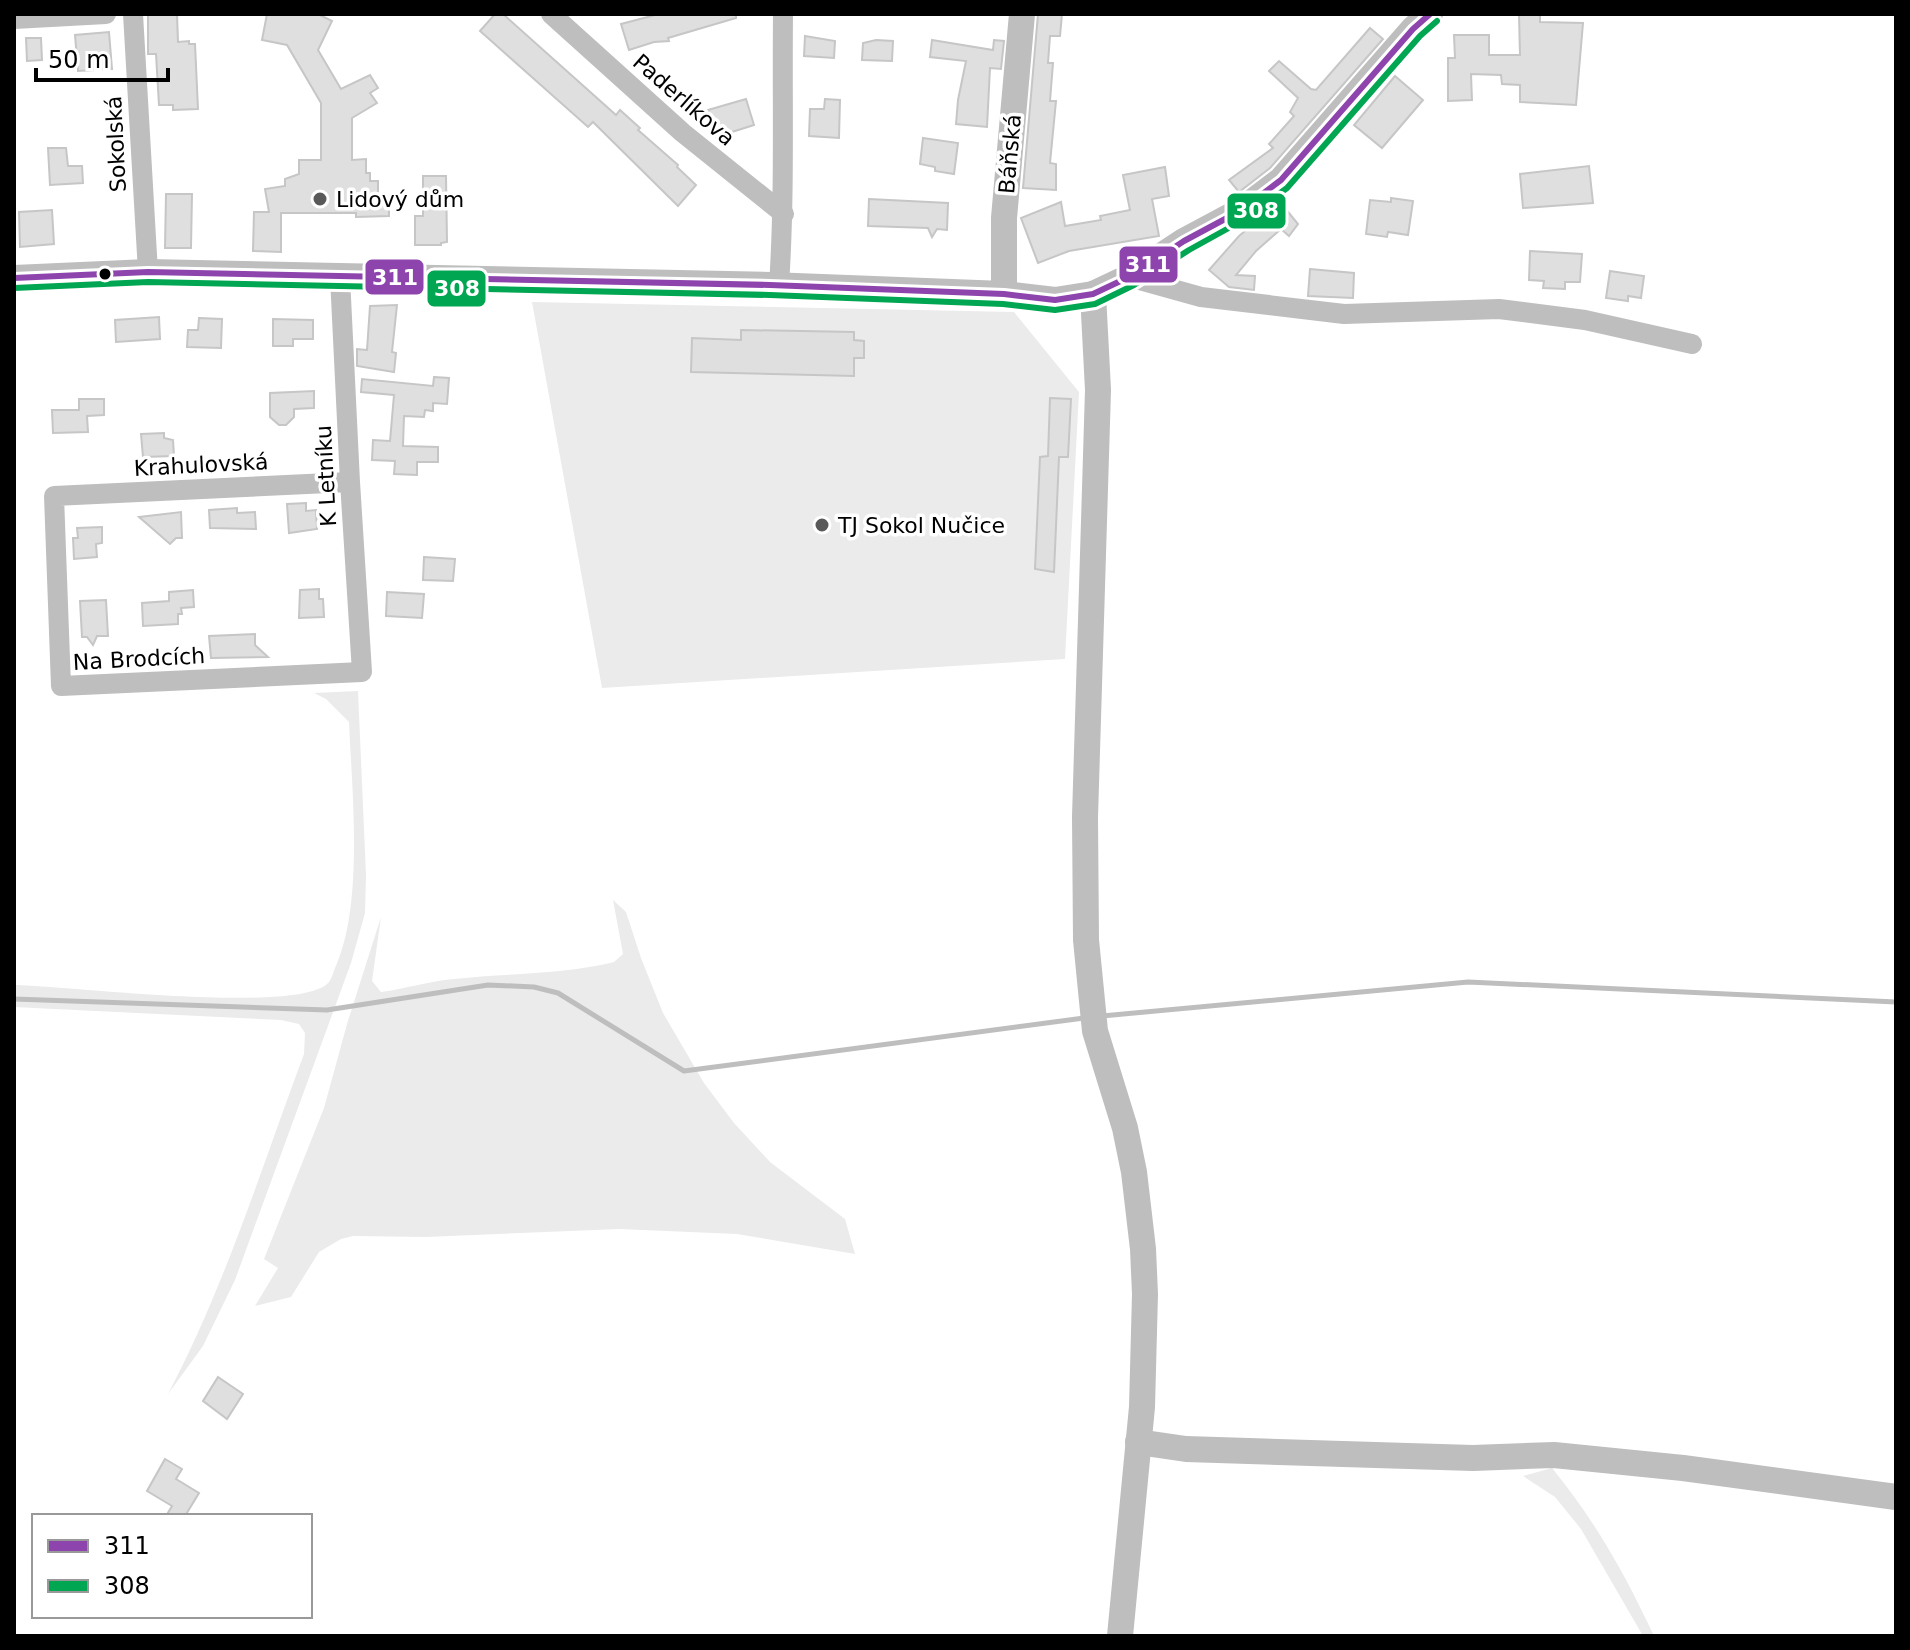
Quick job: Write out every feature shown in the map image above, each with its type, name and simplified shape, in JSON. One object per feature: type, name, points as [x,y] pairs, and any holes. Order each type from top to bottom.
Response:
[{"type":"street","points":[[14,19],[106,14]]},
{"type":"street","name":"Sokolská","points":[[133,14],[148,272]]},
{"type":"street","points":[[779,285],[784,214],[781,140],[783,14]]},
{"type":"street","name":"Báňská","points":[[1004,294],[1004,218],[1022,14]]},
{"type":"street","points":[[14,278],[148,272],[779,285],[1004,294],[1055,300],[1093,294],[1129,277],[1184,241],[1240,211],[1281,180],[1413,29],[1430,14]]},
{"type":"street","name":"Paderlíkova","points":[[557,15],[683,133],[784,214]]},
{"type":"street","name":"K Letníku","points":[[340,277],[362,672]]},
{"type":"street","points":[[1129,277],[1201,297],[1344,314],[1499,309],[1585,320],[1692,344]]},
{"type":"street","points":[[1093,294],[1098,390],[1085,817],[1086,940],[1093,1018],[1125,1128],[1139,1205],[1145,1294],[1142,1407],[1120,1636]]},
{"type":"street","name":"Krahulovská","points":[[54,496],[350,482]]},
{"type":"street","name":"Na Brodcích","points":[[54,496],[61,686],[362,672]]},
{"type":"street","points":[[1138,1442],[1202,1450],[1473,1458],[1568,1456],[1896,1497]]},
{"type":"shaded area","name":"TJ Sokol Nučice","points":[[532,302],[1014,312],[1079,392],[1065,659],[602,688]]},
{"type":"shaded area","points":[[358,691],[365,913],[351,963],[235,1280],[203,1346],[168,1394],[207,1311],[241,1227],[304,1054],[305,1033],[299,1024],[281,1020],[14,1007],[14,985],[228,998],[306,993],[327,984],[344,942],[350,913],[354,848],[352,781],[349,722],[326,699],[314,693]]},
{"type":"shaded area","points":[[613,900],[626,912],[663,1013],[704,1083],[734,1123],[770,1162],[845,1219],[855,1254],[737,1234],[619,1229],[426,1237],[353,1236],[319,1252],[291,1297],[255,1306],[278,1268],[264,1259],[324,1108],[381,917],[372,981],[381,992],[445,980],[554,972],[614,962],[623,954]]},
{"type":"shaded area","points":[[1552,1468],[1609,1549],[1654,1636],[1643,1636],[1581,1529],[1555,1497],[1523,1476]]},
{"type":"building","points":[[148,14],[177,14],[178,42],[195,44],[198,109],[173,110],[173,105],[159,105],[156,54],[148,54]]},
{"type":"building","points":[[267,14],[318,14],[332,21],[318,50],[341,89],[370,75],[378,88],[370,93],[377,103],[352,118],[352,160],[366,159],[366,173],[370,173],[370,181],[378,181],[378,198],[389,198],[389,216],[281,213],[281,252],[253,251],[254,212],[269,212],[265,189],[285,186],[285,179],[299,174],[299,160],[321,160],[321,103],[287,45],[262,40]]},
{"type":"building","points":[[495,14],[503,14],[616,115],[620,110],[678,165],[696,185],[678,206],[593,122],[588,127],[480,31]]},
{"type":"building","points":[[659,14],[736,14],[736,18],[668,38],[669,41],[629,50],[621,24]]},
{"type":"building","points":[[1038,14],[1062,14],[1060,36],[1050,36],[1048,63],[1053,63],[1050,101],[1056,101],[1050,163],[1056,164],[1056,190],[1023,188]]},
{"type":"building","points":[[1519,14],[1540,14],[1540,22],[1583,23],[1576,105],[1520,102],[1520,85],[1502,84],[1501,75],[1471,74],[1472,100],[1448,101],[1448,58],[1455,58],[1454,35],[1489,35],[1489,55],[1520,55]]},
{"type":"building","points":[[1370,28],[1383,39],[1270,168],[1239,192],[1229,180],[1273,148],[1269,144],[1294,116],[1290,112],[1298,98],[1269,71],[1279,61],[1316,90]]},
{"type":"building","points":[[109,32],[112,69],[78,71],[75,35]]},
{"type":"building","points":[[805,36],[835,41],[834,58],[804,56]]},
{"type":"building","points":[[26,38],[41,38],[42,60],[27,61]]},
{"type":"building","points":[[932,40],[993,50],[994,40],[1004,41],[1001,69],[990,68],[987,127],[956,124],[966,61],[930,57]]},
{"type":"building","points":[[893,41],[892,61],[862,60],[863,43]]},
{"type":"building","points":[[1395,76],[1423,100],[1382,148],[1354,125]]},
{"type":"building","points":[[746,99],[754,125],[716,137],[708,110]]},
{"type":"building","points":[[825,99],[840,100],[839,138],[809,136],[810,109],[824,109]]},
{"type":"building","points":[[923,138],[958,143],[954,174],[935,171],[935,167],[920,164]]},
{"type":"building","points":[[48,148],[66,148],[68,166],[82,166],[83,183],[50,185]]},
{"type":"building","points":[[1589,166],[1593,203],[1523,208],[1520,174]]},
{"type":"building","points":[[1165,167],[1169,196],[1152,199],[1159,236],[1069,251],[1038,263],[1021,218],[1061,202],[1065,226],[1101,220],[1100,216],[1130,210],[1123,175]]},
{"type":"building","points":[[423,176],[446,176],[447,242],[441,245],[415,245],[415,216],[423,216]]},
{"type":"building","points":[[166,194],[192,194],[191,248],[165,248]]},
{"type":"building","points":[[1391,198],[1413,201],[1408,235],[1388,232],[1387,237],[1366,234],[1370,200],[1391,202]]},
{"type":"building","points":[[869,199],[948,203],[947,230],[937,229],[932,237],[928,228],[868,226]]},
{"type":"building","points":[[1280,202],[1298,224],[1289,236],[1281,229],[1256,251],[1236,275],[1255,276],[1254,290],[1229,287],[1209,270],[1239,236]]},
{"type":"building","points":[[52,210],[54,244],[20,247],[19,212]]},
{"type":"building","points":[[1530,251],[1582,254],[1580,282],[1565,282],[1565,289],[1543,288],[1544,281],[1529,280]]},
{"type":"building","points":[[1310,269],[1354,273],[1353,298],[1308,296]]},
{"type":"building","points":[[1610,271],[1644,276],[1641,298],[1628,296],[1628,301],[1606,298]]},
{"type":"building","points":[[397,305],[392,352],[396,353],[394,372],[357,366],[357,349],[367,350],[370,306]]},
{"type":"building","points":[[159,317],[160,339],[116,342],[115,320]]},
{"type":"building","points":[[199,318],[222,319],[221,348],[187,347],[188,330],[198,330]]},
{"type":"building","points":[[273,319],[313,320],[313,339],[293,339],[293,346],[273,346]]},
{"type":"building","points":[[741,330],[854,332],[854,340],[864,341],[864,358],[854,358],[854,376],[691,372],[692,338],[741,340]]},
{"type":"building","points":[[434,377],[449,378],[447,404],[433,403],[433,411],[425,410],[424,417],[404,416],[403,446],[438,447],[438,462],[417,462],[417,475],[394,474],[395,461],[372,460],[373,440],[390,441],[394,395],[361,392],[362,379],[433,386]]},
{"type":"building","points":[[314,391],[314,408],[294,409],[294,417],[286,425],[279,425],[270,417],[270,393]]},
{"type":"building","points":[[1050,398],[1071,399],[1068,457],[1059,457],[1054,572],[1035,569],[1040,457],[1048,456]]},
{"type":"building","points":[[79,399],[104,399],[104,415],[87,416],[88,432],[53,433],[52,410],[79,410]]},
{"type":"building","points":[[164,433],[164,438],[173,440],[174,456],[143,457],[141,434]]},
{"type":"building","points":[[306,503],[306,511],[316,510],[317,529],[289,533],[287,504]]},
{"type":"building","points":[[237,508],[237,513],[255,512],[256,529],[210,528],[209,510]]},
{"type":"building","points":[[181,512],[182,538],[176,538],[170,544],[139,517]]},
{"type":"building","points":[[102,527],[102,543],[96,544],[97,557],[74,559],[73,538],[78,538],[77,528]]},
{"type":"building","points":[[424,557],[455,559],[453,581],[423,580]]},
{"type":"building","points":[[319,589],[324,617],[299,618],[300,590]]},
{"type":"building","points":[[193,590],[194,607],[181,608],[178,624],[143,626],[142,603],[169,601],[169,592]]},
{"type":"building","points":[[387,592],[424,594],[422,618],[386,616]]},
{"type":"building","points":[[106,600],[108,636],[97,636],[93,645],[87,637],[82,637],[80,601]]},
{"type":"building","points":[[255,634],[255,645],[268,657],[211,658],[209,636]]},
{"type":"building","points":[[218,1377],[243,1394],[227,1419],[203,1401]]},
{"type":"building","points":[[165,1459],[182,1469],[176,1479],[199,1493],[186,1514],[167,1514],[172,1506],[147,1491]]},
{"type":"waterway","points":[[1102,1016],[1468,982],[1896,1002]]},
{"type":"waterway","points":[[14,999],[327,1010],[488,985],[534,987],[558,993],[684,1071],[1084,1018]]},
{"type":"transit line","name":"311","points":[[14,278],[148,272],[770,285],[1004,294],[1055,300],[1093,294],[1129,277],[1184,241],[1240,211],[1281,180],[1413,29],[1430,14]]},
{"type":"transit line","name":"308","points":[[14,288],[148,282],[770,295],[1003,304],[1055,310],[1095,304],[1134,285],[1245,219],[1287,188],[1420,36],[1437,21]]},
{"type":"place","name":"Lidový dům","points":[[320,199]]},
{"type":"place","name":"TJ Sokol Nučice","points":[[822,525]]}]
